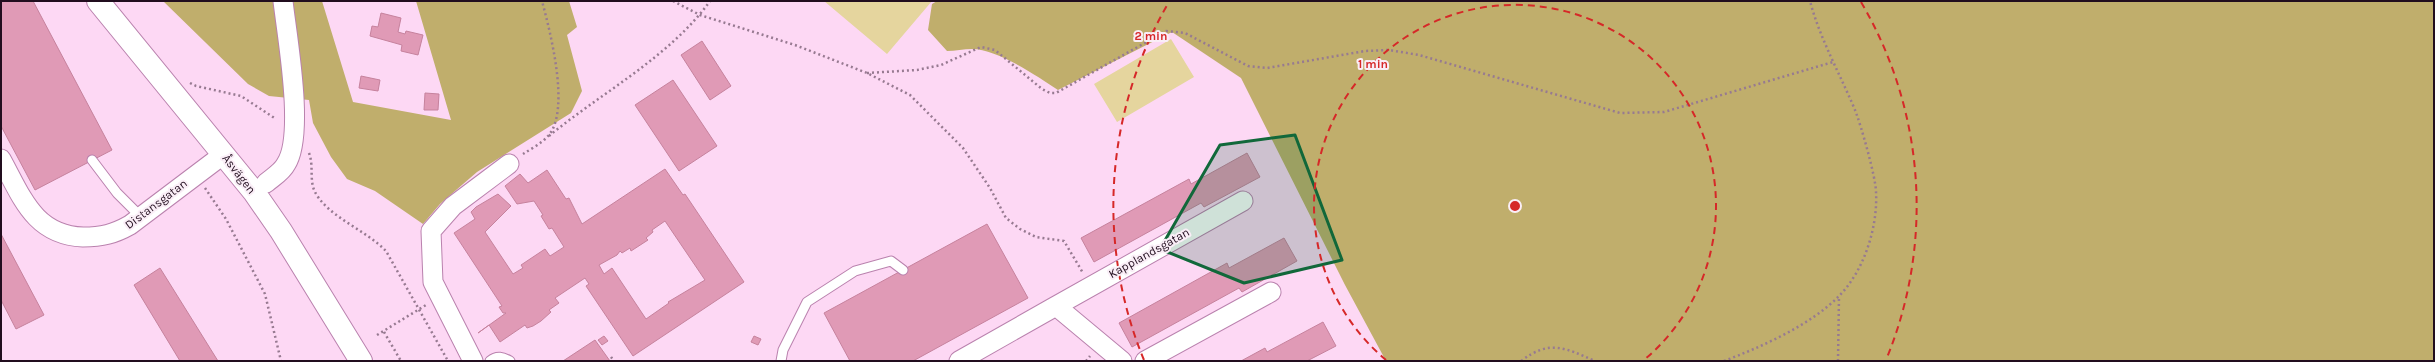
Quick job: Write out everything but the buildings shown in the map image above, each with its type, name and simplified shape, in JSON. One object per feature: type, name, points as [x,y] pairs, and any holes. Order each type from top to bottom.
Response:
[{"type":"street","name":"Åsvägen","points":[[98,1],[224,154],[281,231],[361,361]]},
{"type":"street","points":[[266,182],[286,165],[292,150],[294,132],[295,113],[283,1]]},
{"type":"street","name":"Distansgatan","points":[[1,159],[27,205],[50,230],[71,236],[99,237],[114,234],[141,217],[224,154]]},
{"type":"street","points":[[473,361],[433,282],[431,231],[453,206],[509,164]]},
{"type":"street","name":"Kapplandsgatan","points":[[959,361],[1243,201]]},
{"type":"street","points":[[1145,361],[1271,292]]},
{"type":"street","points":[[1056,306],[1122,361]]},
{"type":"lane","points":[[92,160],[112,187],[141,217]]},
{"type":"lane","points":[[781,361],[783,350],[807,302],[855,271],[891,261],[903,270]]},
{"type":"lane","points":[[490,361],[494,358],[501,357],[510,361]]},
{"type":"path","points":[[542,1],[558,76],[557,116],[549,136]]},
{"type":"path","points":[[673,1],[700,15],[795,45],[867,73],[910,95],[963,148],[990,188],[1006,218],[1020,229],[1036,237],[1064,240],[1090,286]]},
{"type":"path","points":[[509,164],[549,136],[663,49],[700,15],[710,1]]},
{"type":"path","points":[[1724,361],[1762,346],[1800,325],[1839,296],[1854,277],[1872,235],[1876,192],[1855,112],[1815,20],[1810,1]]},
{"type":"path","points":[[867,73],[917,70],[935,66],[981,47],[995,50],[1042,89],[1050,93],[1056,93],[1166,31],[1185,33],[1248,66],[1267,68],[1365,51],[1389,50],[1419,55],[1620,113],[1664,112],[1833,62]]},
{"type":"path","points":[[184,79],[196,86],[241,96],[294,132],[306,142],[311,158],[311,175],[315,192],[324,206],[374,239],[386,251],[448,361]]},
{"type":"path","points":[[196,175],[226,219],[266,294],[281,361]]},
{"type":"path","points":[[377,335],[440,296]]},
{"type":"path","points":[[1838,361],[1839,296]]},
{"type":"path","points":[[384,332],[401,361]]},
{"type":"path","points":[[1521,361],[1545,347],[1556,346],[1596,361]]},
{"type":"path","points":[[611,357],[614,361]]},
{"type":"highlighted area","points":[[1295,135],[1342,260],[1244,283],[1160,249],[1220,145]]},
{"type":"shaded area","points":[[163,1],[322,1],[353,102],[451,120],[416,1],[569,1],[577,27],[567,35],[582,91],[571,113],[477,172],[440,204],[423,224],[375,191],[347,179],[331,157],[313,123],[309,100],[269,96],[248,84]]},
{"type":"shaded area","points":[[824,1],[932,1],[887,54]]},
{"type":"shaded area","points":[[937,1],[2434,1],[2434,361],[1386,361],[1345,285],[1241,78],[1172,32],[1058,90],[1016,64],[993,53],[972,49],[947,51],[928,30],[932,4]]},
{"type":"shaded area","points":[[1171,39],[1194,77],[1117,122],[1094,84]]}]
